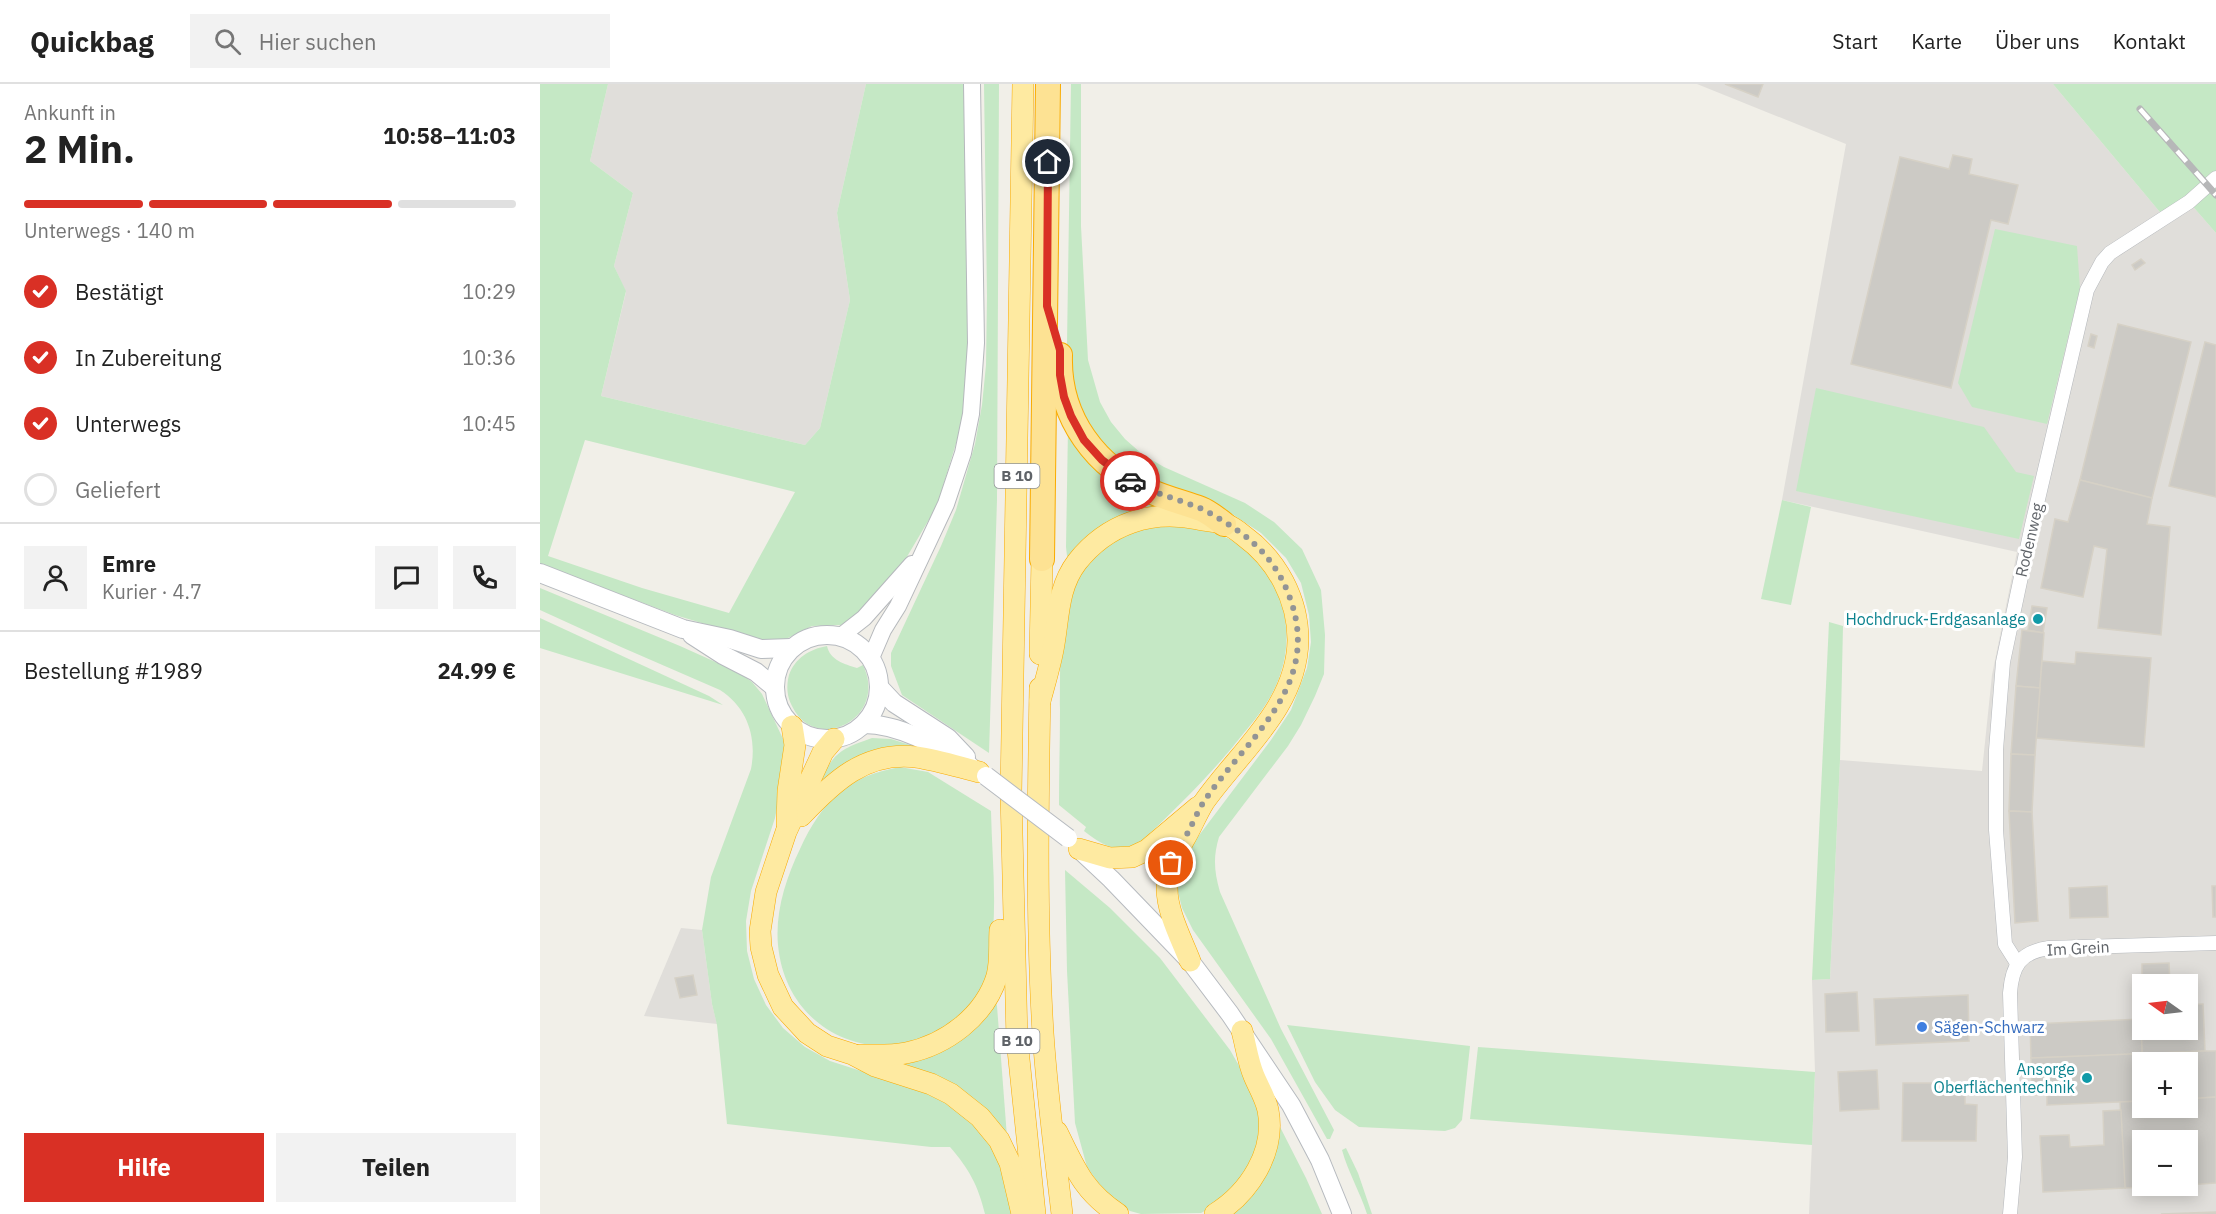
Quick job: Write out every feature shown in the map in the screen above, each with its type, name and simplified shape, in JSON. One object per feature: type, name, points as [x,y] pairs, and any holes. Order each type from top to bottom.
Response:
[{"type":"highway","name":"B 10","points":[[1023,84],[1011,793],[1017,1040],[1035,1214]]},
{"type":"highway","name":"B 10","points":[[1048,84],[1047,306],[1037,812],[1043,1030],[1050,1118],[1062,1214]]},
{"type":"highway","points":[[1047,306],[1060,350],[1060,375],[1067,407],[1084,440],[1102,460],[1128,480],[1160,495],[1203,510],[1259,548],[1280,574],[1297,623],[1296,660],[1284,696],[1259,734],[1203,803],[1176,852],[1167,880],[1170,908],[1190,961]]},
{"type":"highway","points":[[1040,701],[1054,644],[1057,612],[1062,592],[1077,563],[1094,544],[1127,524],[1153,516],[1181,516],[1224,524]]},
{"type":"highway","points":[[786,832],[788,791],[795,745],[792,726]]},
{"type":"highway","points":[[834,739],[823,753],[786,832],[766,892],[761,918],[761,947],[764,964],[777,997],[798,1026],[827,1046],[852,1054],[875,1066],[931,1084],[951,1094],[980,1116],[999,1140],[1010,1163],[1022,1214]]},
{"type":"highway","points":[[786,832],[838,780],[852,770],[872,762],[900,756],[916,757],[983,774]]},
{"type":"highway","points":[[1074,844],[1110,858],[1132,857],[1147,850],[1203,803]]},
{"type":"highway","points":[[852,1054],[891,1055],[921,1049],[955,1033],[981,1007],[997,976],[1000,931],[1012,867]]},
{"type":"highway","points":[[1215,1214],[1231,1203],[1253,1178],[1268,1141],[1268,1112],[1254,1076],[1242,1032]]},
{"type":"highway","points":[[1050,1118],[1078,1175],[1091,1193],[1118,1214]]},
{"type":"main road","points":[[540,573],[682,629],[730,639],[762,649],[791,648]]},
{"type":"main road","points":[[682,629],[723,655],[756,672],[774,687]]},
{"type":"main road","points":[[820,634],[841,636],[861,647],[871,658],[878,676],[879,687],[874,709],[864,724],[854,731],[834,739],[808,736],[792,726],[779,709],[774,687],[776,672],[782,659],[800,641],[820,634]]},
{"type":"main road","points":[[879,687],[894,703],[948,738],[983,774]]},
{"type":"main road","points":[[864,724],[885,726],[912,736],[948,753],[983,774],[1074,844],[1119,886],[1190,961],[1292,1105],[1320,1160],[1342,1214]]},
{"type":"street","points":[[871,658],[939,519],[958,472],[968,431],[976,342],[972,84]]},
{"type":"street","name":"Rodenweg","points":[[2017,963],[2005,944],[1996,830],[1996,750],[2003,662],[2032,525],[2087,290],[2102,262],[2110,253],[2189,202],[2216,178]]},
{"type":"street","points":[[841,636],[864,618],[923,552]]},
{"type":"street","name":"Im Grein","points":[[2017,963],[2033,952],[2049,948],[2216,943]]},
{"type":"street","points":[[2010,1214],[2015,1157],[2010,1004],[2011,982],[2017,963]]},
{"type":"shaded area","points":[[608,84],[866,84],[837,213],[850,300],[820,428],[805,445],[601,396],[626,292],[614,266],[633,193],[590,161]]},
{"type":"shaded area","points":[[1697,84],[2053,84],[2164,217],[2189,202],[2216,233],[2216,1214],[1809,1214],[1815,1072],[1812,980],[1830,979],[1840,760],[1982,771],[1992,675],[2017,552],[1782,500],[1846,144]]},
{"type":"shaded area","points":[[681,928],[702,930],[717,1024],[644,1016]]},
{"type":"green space","points":[[540,84],[608,84],[590,161],[633,193],[614,266],[626,291],[601,396],[805,445],[820,428],[850,300],[837,213],[866,84],[965,84],[969,343],[966,396],[961,427],[937,506],[905,560],[855,618],[841,625],[812,626],[780,642],[768,643],[675,615],[540,564]],"holes":[[[585,440],[795,492],[729,613],[642,588],[548,556]]]},
{"type":"green space","points":[[984,84],[999,84],[997,500],[989,753],[902,695],[891,666],[891,653],[956,510],[975,444],[982,405],[986,365],[987,296]]},
{"type":"green space","points":[[1071,84],[1081,84],[1081,226],[1088,360],[1100,402],[1111,422],[1142,454],[1164,467],[1245,503],[1274,522],[1302,549],[1321,590],[1325,635],[1324,674],[1301,725],[1288,746],[1219,837],[1215,864],[1220,892],[1281,1029],[1334,1130],[1330,1139],[1327,1139],[1271,1039],[1193,930],[1182,908],[1178,892],[1181,864],[1188,850],[1291,710],[1307,668],[1311,642],[1309,615],[1301,583],[1286,558],[1261,533],[1232,514],[1127,470],[1089,431],[1069,376],[1067,344]]},
{"type":"green space","points":[[2053,84],[2216,84],[2216,233],[2189,202],[2164,217]]},
{"type":"green space","points":[[1995,229],[2077,246],[2080,288],[2047,424],[1972,407],[1958,383]]},
{"type":"green space","points":[[1816,388],[1984,427],[2016,472],[2034,476],[2019,539],[1796,491]]},
{"type":"green space","points":[[1068,428],[1157,505],[1156,508],[1069,557],[1066,547]]},
{"type":"green space","points":[[1782,500],[1811,507],[1791,605],[1761,599]]},
{"type":"green space","points":[[1172,523],[1220,535],[1245,549],[1255,559],[1275,588],[1283,608],[1286,629],[1284,662],[1270,697],[1255,720],[1219,763],[1140,843],[1132,847],[1110,847],[1084,831],[1086,827],[1059,805],[1060,668],[1068,603],[1085,565],[1100,550],[1125,535]]},
{"type":"green space","points":[[540,588],[740,673],[762,694],[784,741],[787,756],[775,818],[751,891],[746,921],[747,951],[754,979],[766,1005],[783,1028],[805,1047],[830,1061],[914,1088],[948,1102],[988,1139],[1003,1167],[1013,1214],[985,1214],[972,1178],[950,1147],[931,1147],[727,1124],[717,1025],[702,930],[711,877],[751,769],[753,746],[748,725],[738,706],[720,690],[540,610]]},
{"type":"green space","points":[[540,618],[709,696],[723,705],[540,648]]},
{"type":"green space","points":[[1829,622],[1843,626],[1840,760],[1830,979],[1812,980]]},
{"type":"green space","points":[[827,646],[831,655],[838,661],[857,668],[863,665],[868,684],[866,701],[858,715],[846,724],[831,729],[816,728],[803,721],[792,706],[788,691],[789,675],[799,659],[815,649]]},
{"type":"green space","points":[[872,738],[891,739],[920,748],[820,783],[829,764],[839,753]]},
{"type":"green space","points":[[900,767],[928,772],[991,811],[994,902],[992,939],[986,979],[976,998],[962,1014],[935,1032],[909,1043],[900,1046],[876,1046],[834,1033],[817,1022],[802,1007],[790,989],[782,968],[778,945],[778,920],[786,883],[795,860],[808,832],[828,804],[851,784],[882,771]]},
{"type":"green space","points":[[1065,870],[1110,908],[1160,958],[1230,1050],[1257,1097],[1262,1135],[1248,1174],[1218,1204],[1201,1213],[1141,1214],[1130,1211],[1104,1191],[1087,1167],[1075,1123],[1067,971]]},
{"type":"green space","points":[[996,1002],[997,1006],[1007,1137],[900,1064]]},
{"type":"green space","points":[[1287,1025],[1470,1046],[1462,1120],[1455,1128],[1445,1131],[1359,1127],[1335,1110],[1315,1082]]},
{"type":"green space","points":[[1478,1047],[1815,1072],[1812,1145],[1470,1119]]},
{"type":"green space","points":[[1278,1123],[1322,1214],[1232,1214],[1252,1195],[1265,1174]]},
{"type":"green space","points":[[1346,1148],[1358,1173],[1372,1214],[1367,1214],[1347,1166],[1342,1150]]},
{"type":"building","points":[[1725,84],[1763,84],[1758,97]]},
{"type":"building","points":[[1953,155],[1972,159],[1969,174],[2018,185],[2008,224],[1991,220],[1951,388],[1851,364],[1900,157],[1949,169]]},
{"type":"building","points":[[2141,259],[2145,263],[2135,270],[2132,265]]},
{"type":"building","points":[[2118,324],[2191,342],[2152,498],[2080,480]]},
{"type":"building","points":[[2091,334],[2097,336],[2094,348],[2088,346]]},
{"type":"building","points":[[2205,342],[2216,345],[2216,497],[2169,486]]},
{"type":"building","points":[[2080,480],[2152,498],[2147,524],[2170,527],[2161,635],[2098,628],[2107,549],[2094,546],[2083,597],[2041,588],[2055,519],[2068,522]]},
{"type":"building","name":"Hochdruck-Erdgasanlage","points":[[2032,606],[2047,608],[2043,633],[2028,630]]},
{"type":"building","points":[[2022,630],[2044,633],[2040,688],[2016,686]]},
{"type":"building","points":[[2076,652],[2151,658],[2144,747],[2036,738],[2042,661],[2075,664]]},
{"type":"building","points":[[2016,686],[2040,688],[2035,755],[2011,754]]},
{"type":"building","points":[[2011,754],[2035,755],[2032,812],[2009,811]]},
{"type":"building","points":[[2009,811],[2032,812],[2038,921],[2015,923]]},
{"type":"building","points":[[2107,886],[2108,917],[2070,918],[2069,888]]},
{"type":"building","points":[[2212,886],[2216,886],[2216,917],[2213,917]]},
{"type":"building","points":[[2169,963],[2170,974],[2142,974],[2142,964]]},
{"type":"building","points":[[693,975],[697,995],[680,998],[675,978]]},
{"type":"building","points":[[1857,992],[1859,1031],[1826,1032],[1825,994]]},
{"type":"building","points":[[1968,995],[1969,1041],[1876,1045],[1874,999]]},
{"type":"building","points":[[2198,1004],[2203,1004],[2205,1051],[2142,1052],[2141,1040],[2198,1040]]},
{"type":"building","name":"Ansorge Oberflächentechnik","points":[[2132,1019],[2132,1040],[2142,1040],[2142,1052],[2132,1052],[2132,1054],[2031,1058],[2030,1024]]},
{"type":"building","name":"Ansorge Oberflächentechnik","points":[[2216,1051],[2216,1097],[2198,1098],[2198,1052],[2190,1052]]},
{"type":"building","name":"Ansorge Oberflächentechnik","points":[[2132,1054],[2132,1101],[2047,1105],[2047,1094],[2032,1095],[2031,1058]]},
{"type":"building","points":[[1877,1070],[1879,1109],[1840,1111],[1838,1072]]},
{"type":"building","name":"Ansorge Oberflächentechnik","points":[[1903,1083],[1965,1083],[1965,1104],[1977,1105],[1976,1141],[1902,1141]]},
{"type":"building","points":[[2216,1097],[2216,1183],[2198,1184],[2198,1130],[2132,1130],[2132,1188],[2125,1188],[2120,1102],[2132,1101],[2132,1118],[2198,1118],[2198,1098]]},
{"type":"building","points":[[2121,1110],[2125,1188],[2043,1192],[2040,1136],[2069,1135],[2070,1147],[2104,1145],[2103,1111]]},
{"type":"building","points":[[2216,1212],[2216,1214],[2161,1214]]},
{"type":"railway","points":[[2140,109],[2216,195]]},
{"type":"way so far","points":[[1130,481],[1151,492],[1203,510],[1259,548],[1280,574],[1297,623],[1296,660],[1284,696],[1259,734],[1203,803],[1171,863]]},
{"type":"place","name":"Hochdruck-Erdgasanlage","points":[[2038,619]]},
{"type":"place","name":"Sägen-Schwarz","points":[[1922,1027]]},
{"type":"place","name":"Ansorge Oberflächentechnik","points":[[2087,1078]]},
{"type":"route","points":[[1048,162],[1047,306],[1060,350],[1060,375],[1064,397],[1084,440],[1102,460],[1130,481]]}]
